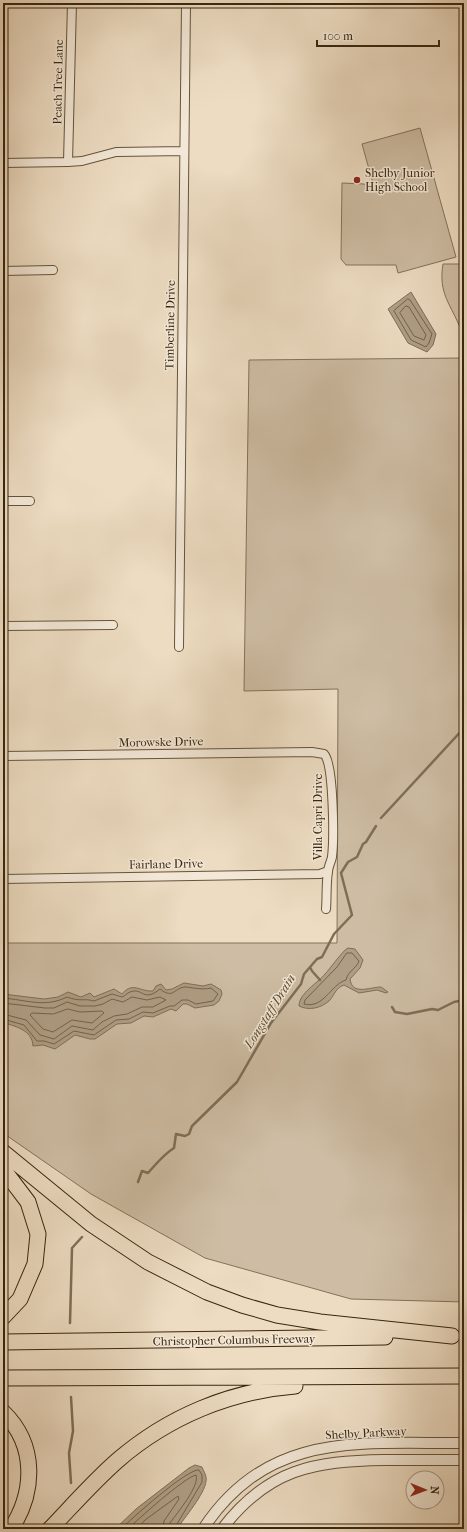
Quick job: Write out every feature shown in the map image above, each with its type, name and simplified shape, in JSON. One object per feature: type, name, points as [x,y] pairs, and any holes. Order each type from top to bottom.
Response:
[{"type":"highway","points":[[3,1152],[91,1224],[148,1262],[207,1292],[242,1305],[284,1316],[320,1322],[458,1336]]},
{"type":"highway","points":[[3,1169],[28,1202],[38,1234],[35,1264],[20,1299],[3,1317]]},
{"type":"highway","name":"Christopher Columbus Freeway","points":[[3,1342],[458,1336]]},
{"type":"highway","points":[[50,1529],[101,1477],[136,1445],[174,1421],[197,1410],[226,1399],[268,1388],[418,1376]]},
{"type":"highway","points":[[3,1378],[464,1376]]},
{"type":"highway","points":[[3,1412],[20,1435],[27,1456],[29,1473],[26,1499],[11,1529]]},
{"type":"street","name":"Peach Tree Lane","points":[[68,162],[72,3]]},
{"type":"street","name":"Timberline Drive","points":[[179,647],[186,3]]},
{"type":"street","points":[[3,163],[82,161],[116,152],[184,151]]},
{"type":"street","points":[[3,271],[53,270]]},
{"type":"street","points":[[3,501],[30,501]]},
{"type":"street","points":[[3,626],[113,626]]},
{"type":"street","name":"Morowske Drive","points":[[3,756],[320,753]]},
{"type":"street","name":"Villa Capri Drive","points":[[320,753],[326,756],[331,772],[332,856],[328,871],[326,908]]},
{"type":"street","name":"Fairlane Drive","points":[[3,879],[320,874],[328,871]]},
{"type":"street","name":"Shelby Parkway","points":[[203,1529],[221,1504],[236,1489],[268,1467],[295,1454],[320,1448],[350,1445],[464,1443]]},
{"type":"street","points":[[222,1529],[240,1507],[253,1496],[278,1478],[304,1468],[329,1463],[352,1461],[464,1460]]},
{"type":"shaded area","points":[[463,120],[464,257],[461,258]]},
{"type":"shaded area","points":[[420,128],[456,257],[398,273],[396,265],[346,265],[341,259],[342,183],[364,184],[374,187],[362,144]]},
{"type":"shaded area","points":[[443,264],[464,264],[464,332],[461,330],[446,298],[442,283]]},
{"type":"shaded area","points":[[464,358],[464,1302],[351,1299],[205,1258],[91,1194],[3,1133],[3,943],[337,943],[338,689],[244,691],[249,360]]},
{"type":"water","points":[[411,292],[436,334],[433,345],[427,352],[408,343],[388,309]]},
{"type":"water","points":[[348,948],[355,949],[363,960],[360,968],[350,979],[351,984],[358,989],[381,987],[388,992],[386,993],[377,990],[359,993],[344,985],[337,990],[329,1001],[322,1005],[315,1008],[303,1008],[299,1006],[305,993],[327,972]]},
{"type":"water","points":[[184,983],[203,986],[211,984],[221,990],[222,994],[219,1001],[214,1005],[195,1008],[187,1004],[183,1004],[176,1011],[171,1009],[153,1017],[144,1016],[131,1023],[117,1024],[95,1039],[75,1035],[55,1049],[43,1045],[33,1046],[30,1036],[26,1032],[18,1027],[3,1022],[3,994],[44,999],[58,997],[68,992],[81,997],[90,993],[94,997],[114,989],[122,994],[130,988],[153,991],[156,986],[161,984],[166,990],[172,989]]},
{"type":"water","points":[[195,1465],[202,1467],[206,1477],[205,1486],[198,1499],[177,1529],[115,1529],[136,1509]]},
{"type":"waterway","name":"Longstaff Drain","points":[[381,818],[464,728]]},
{"type":"waterway","name":"Longstaff Drain","points":[[138,1182],[142,1171],[148,1173],[163,1156],[174,1148],[176,1134],[185,1136],[189,1134],[192,1126],[237,1082],[271,1023],[301,984],[304,974],[317,959],[322,957],[334,934],[352,915],[341,873],[348,862],[357,857],[363,844],[366,842],[376,826]]},
{"type":"waterway","points":[[310,967],[320,980]]},
{"type":"waterway","points":[[392,1007],[395,1012],[407,1014],[432,1009],[438,1010],[454,1002],[464,1000]]},
{"type":"waterway","name":"Longstaff Drain","points":[[70,1323],[72,1248],[82,1237]]},
{"type":"waterway","name":"Longstaff Drain","points":[[71,1397],[73,1431],[69,1453],[71,1483]]},
{"type":"place","name":"Shelby Junior High School","points":[[357,180]]}]
